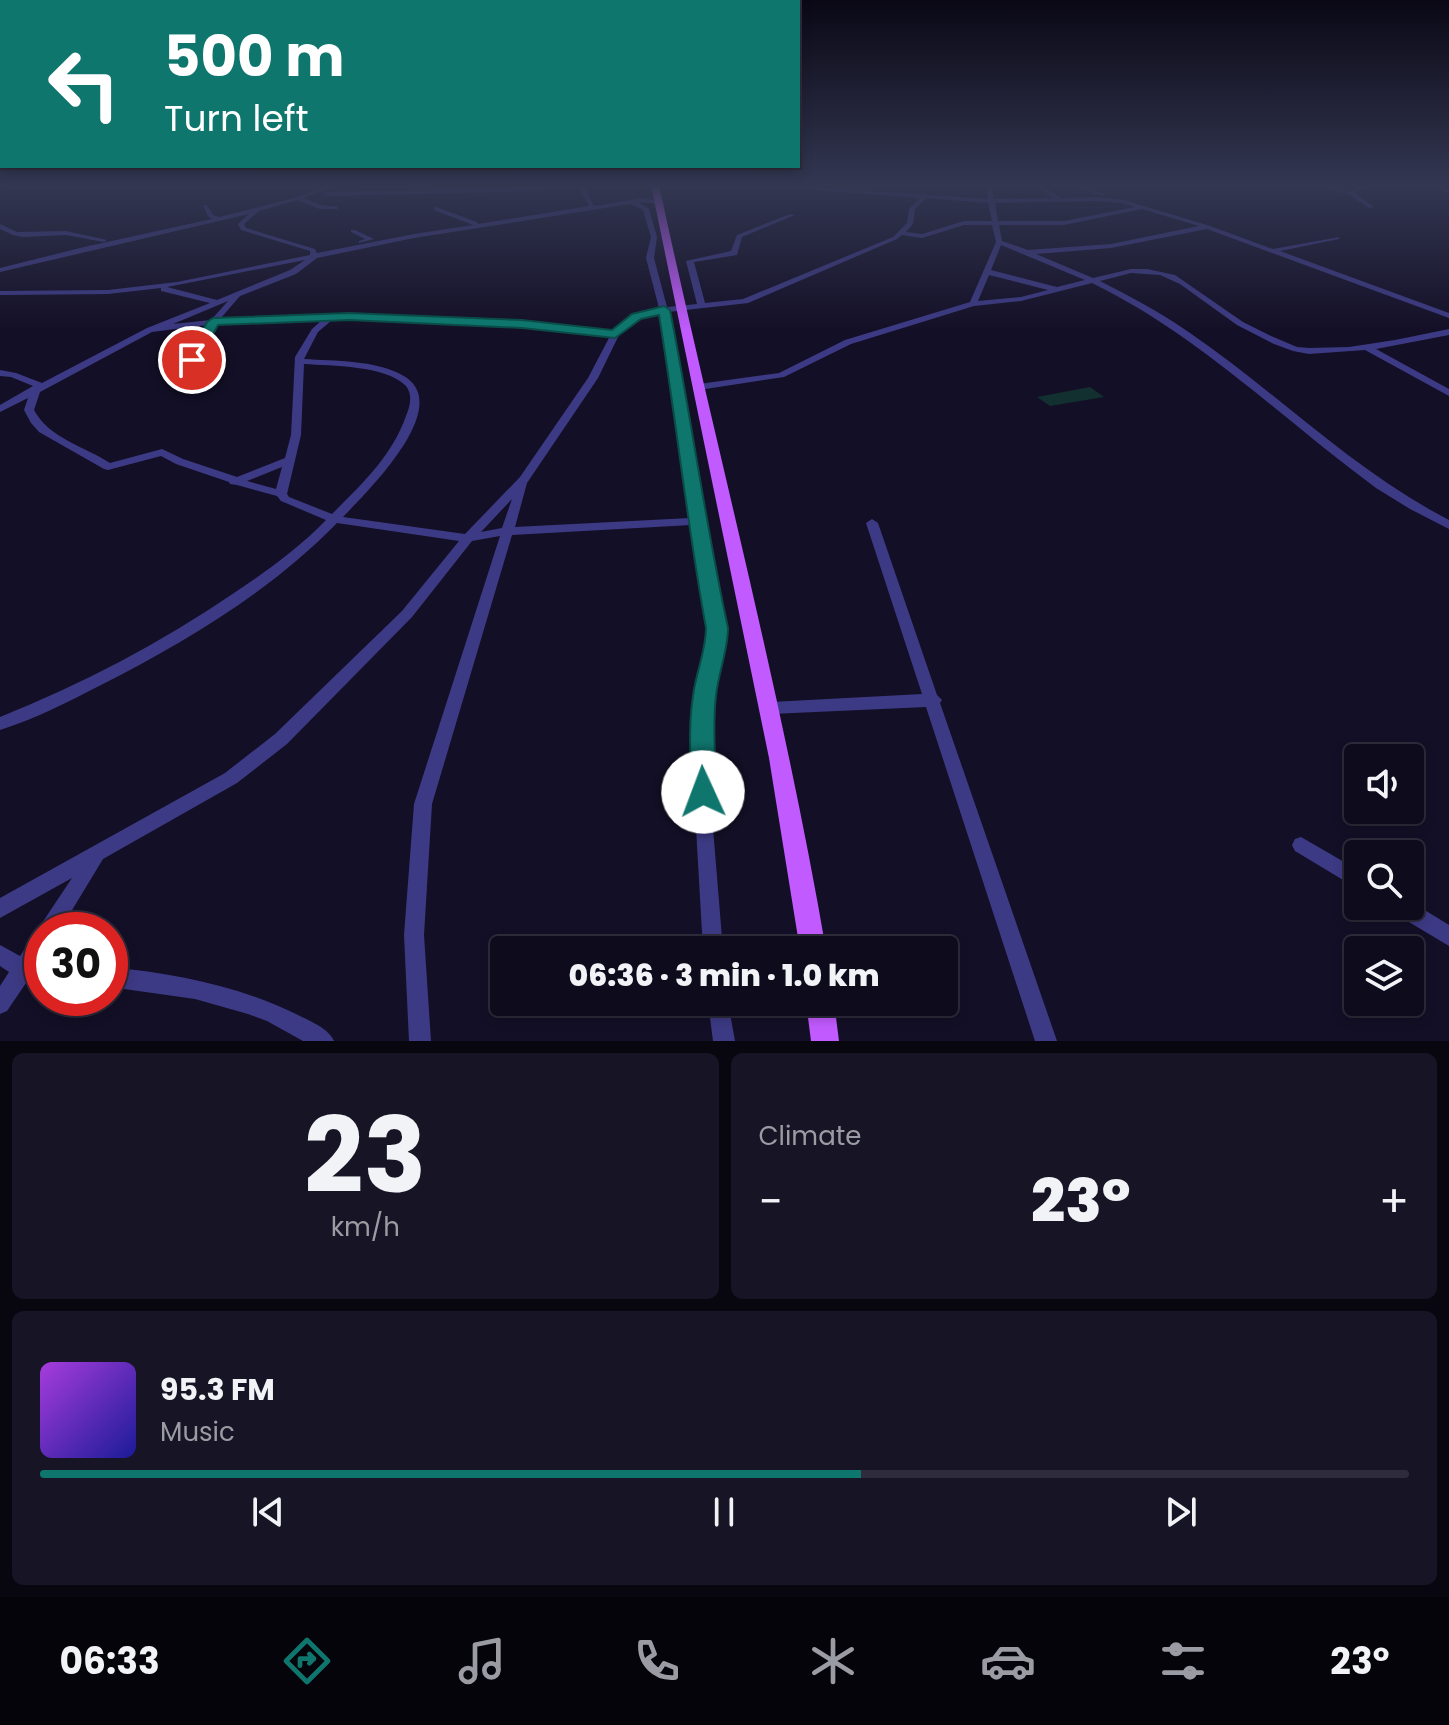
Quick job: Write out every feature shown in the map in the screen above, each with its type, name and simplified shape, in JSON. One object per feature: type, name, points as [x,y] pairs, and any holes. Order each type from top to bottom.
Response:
[{"type":"main road","points":[[659,234],[673,309],[699,387],[771,708],[798,841],[811,936]]},
{"type":"main road","points":[[822,1016],[825,1041]]},
{"type":"street","points":[[11,234],[37,237],[61,234]]},
{"type":"street","points":[[68,234],[110,242]]},
{"type":"street","points":[[0,270],[150,234]]},
{"type":"street","points":[[265,234],[314,254]]},
{"type":"street","points":[[0,409],[150,330],[293,272],[314,254],[371,239],[359,234]]},
{"type":"street","points":[[0,293],[64,294],[157,287],[429,234]]},
{"type":"street","points":[[653,234],[650,258],[660,303],[673,309]]},
{"type":"street","points":[[702,306],[690,261],[734,253],[739,236],[745,234]]},
{"type":"street","points":[[0,908],[97,856],[259,759],[407,614],[468,538],[524,479],[593,378],[615,334],[637,316],[745,301],[880,245],[900,234]]},
{"type":"street","points":[[905,234],[922,236],[929,234]]},
{"type":"street","points":[[973,304],[999,242],[998,234]]},
{"type":"street","points":[[1027,253],[1111,246],[1174,234]]},
{"type":"street","points":[[1226,234],[1449,316]]},
{"type":"street","points":[[0,239],[17,235]]},
{"type":"street","points":[[1272,250],[1337,238]]},
{"type":"street","points":[[999,242],[1094,281],[1189,336],[1394,494],[1449,525]]},
{"type":"street","points":[[699,387],[781,375],[848,342],[973,304],[1009,301],[1131,271],[1169,274],[1181,279],[1228,316],[1293,348],[1315,351],[1414,341],[1449,332]]},
{"type":"street","points":[[988,272],[1061,290]]},
{"type":"street","points":[[157,287],[216,302],[250,320]]},
{"type":"street","points":[[199,386],[186,380],[184,374],[213,322],[241,292]]},
{"type":"street","points":[[673,309],[696,521],[717,628],[717,643],[708,671],[704,701],[702,765],[712,936]]},
{"type":"street","points":[[150,330],[213,322],[330,317],[522,324],[615,334]]},
{"type":"street","points":[[281,494],[296,435],[299,361],[315,331],[330,317]]},
{"type":"street","points":[[1365,346],[1449,393]]},
{"type":"street","points":[[0,724],[82,690],[206,616],[290,560],[334,519],[394,453],[404,436],[416,394],[404,380],[384,372],[299,361]]},
{"type":"street","points":[[0,373],[38,385],[29,410],[34,421],[54,438],[93,455],[108,467],[162,452],[175,463],[201,468],[234,482],[281,494],[299,507],[334,519],[468,538],[507,531],[696,521]]},
{"type":"street","points":[[234,482],[287,461]]},
{"type":"street","points":[[420,1041],[414,935],[423,804],[524,479]]},
{"type":"street","points":[[872,523],[934,700],[1046,1041]]},
{"type":"street","points":[[771,708],[934,700]]},
{"type":"street","points":[[1301,845],[1344,871]]},
{"type":"street","points":[[61,912],[97,856]]},
{"type":"street","points":[[1423,920],[1449,936]]},
{"type":"street","points":[[0,955],[24,966]]},
{"type":"street","points":[[0,1004],[24,979]]},
{"type":"street","points":[[128,980],[223,993],[291,1019],[323,1041]]},
{"type":"street","points":[[720,1016],[724,1041]]},
{"type":"green space","points":[[1090,387],[1104,397],[1050,406],[1037,397]]},
{"type":"route","points":[[192,360],[213,322],[349,317],[522,324],[615,334],[637,316],[664,310],[685,426],[696,521],[712,615],[717,628],[717,643],[708,671],[704,701],[703,792]]}]
